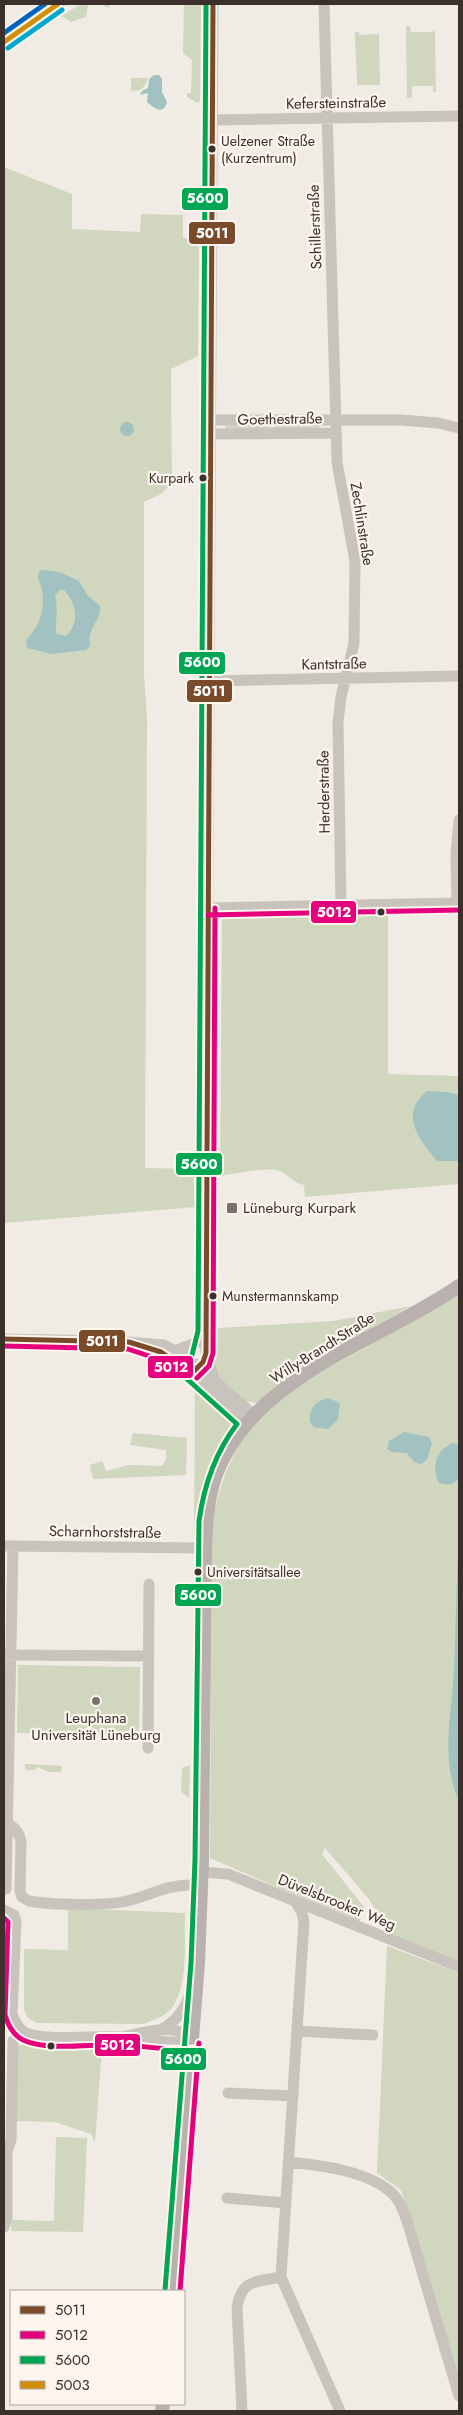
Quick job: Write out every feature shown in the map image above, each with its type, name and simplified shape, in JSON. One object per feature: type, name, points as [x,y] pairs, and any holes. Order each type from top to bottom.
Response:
[{"type":"main road","points":[[4,42],[58,4]]},
{"type":"main road","name":"Willy-Brandt-Straße","points":[[205,1548],[208,1509],[214,1480],[226,1454],[251,1419],[300,1378],[459,1286]]},
{"type":"main road","points":[[172,2290],[197,1979],[202,1872],[205,1548]]},
{"type":"street","points":[[213,4],[217,120],[211,420],[205,1332],[206,1353],[215,1382]]},
{"type":"street","name":"Schillerstraße","points":[[324,4],[336,420]]},
{"type":"street","name":"Kefersteinstraße","points":[[217,120],[459,116]]},
{"type":"street","name":"Goethestraße","points":[[211,420],[422,421],[459,428]]},
{"type":"street","name":"Goethestraße","points":[[211,434],[336,433],[336,420]]},
{"type":"street","name":"Zechlinstraße","points":[[336,433],[337,462],[355,561],[354,643],[346,679]]},
{"type":"street","name":"Kantstraße","points":[[210,682],[459,676]]},
{"type":"street","name":"Herderstraße","points":[[341,906],[338,722],[341,697],[346,679]]},
{"type":"street","points":[[208,908],[458,903],[456,854],[459,820]]},
{"type":"street","points":[[177,1350],[198,1342],[205,1332]]},
{"type":"street","points":[[194,1369],[205,1332]]},
{"type":"street","points":[[4,1339],[129,1342],[158,1344],[177,1350],[194,1369],[251,1419]]},
{"type":"street","points":[[129,1342],[161,1352],[215,1382],[251,1419]]},
{"type":"street","points":[[194,1369],[202,1362],[206,1353]]},
{"type":"street","points":[[6,1889],[8,1546]]},
{"type":"street","name":"Scharnhorststraße","points":[[8,1546],[205,1548]]},
{"type":"street","points":[[148,1748],[149,1584]]},
{"type":"street","points":[[7,1655],[149,1656]]},
{"type":"street","points":[[6,1824],[20,1834],[20,1891],[22,1897]]},
{"type":"street","name":"Düvelsbrooker Weg","points":[[202,1872],[228,1874],[459,1967]]},
{"type":"street","points":[[22,1897],[36,1902],[109,1903],[126,1901],[163,1888],[190,1885]]},
{"type":"street","points":[[22,1897],[9,1912],[16,1921],[8,2014],[22,2031],[37,2036],[122,2037],[181,2044],[192,2042],[188,2035],[182,2031],[161,2030],[122,2037]]},
{"type":"street","points":[[296,1902],[304,1922],[282,2277],[340,2411]]},
{"type":"street","points":[[161,2030],[179,2017],[197,1979]]},
{"type":"street","points":[[4,2227],[6,2218],[7,2152],[11,2140],[8,2070],[13,2041],[22,2031]]},
{"type":"street","points":[[298,2031],[373,2035]]},
{"type":"street","points":[[228,2092],[293,2096]]},
{"type":"street","points":[[289,2162],[328,2166],[344,2170],[378,2184],[393,2194],[403,2209],[407,2221],[459,2396]]},
{"type":"street","points":[[227,2198],[286,2203]]},
{"type":"street","points":[[242,2411],[237,2308],[239,2294],[248,2284],[282,2277]]},
{"type":"green space","points":[[81,4],[88,4],[86,17],[71,22],[61,16]]},
{"type":"green space","points":[[88,4],[109,4],[109,8],[102,5]]},
{"type":"green space","points":[[184,4],[201,4],[200,100],[198,103],[187,97],[187,93],[191,93],[192,60],[183,53]]},
{"type":"green space","points":[[406,26],[410,26],[411,32],[432,32],[435,30],[436,92],[433,92],[433,86],[412,86],[412,98],[407,98]]},
{"type":"green space","points":[[355,32],[359,32],[359,35],[379,34],[380,85],[357,85]]},
{"type":"green space","points":[[131,78],[148,78],[145,85],[137,91],[131,90]]},
{"type":"green space","points":[[4,167],[72,194],[72,229],[140,232],[141,214],[183,215],[183,238],[199,239],[198,356],[171,369],[172,483],[161,494],[144,502],[144,674],[147,717],[145,1168],[193,1169],[195,1207],[4,1223]]},
{"type":"green space","points":[[226,424],[320,424],[320,429],[225,430]]},
{"type":"green space","points":[[388,913],[388,1074],[459,1076],[459,1095],[447,1092],[436,1161],[459,1161],[459,1184],[305,1197],[304,1185],[280,1171],[268,1169],[220,1176],[222,916]]},
{"type":"green space","points":[[459,1295],[459,1444],[446,1445],[445,1485],[455,1483],[459,1479],[459,1964],[388,1934],[389,1929],[368,1898],[325,1848],[322,1854],[364,1907],[359,1923],[210,1858],[212,1523],[219,1491],[231,1461],[252,1426],[280,1399],[312,1378]]},
{"type":"green space","points":[[411,1306],[297,1372],[257,1403],[242,1401],[216,1377],[210,1353],[209,1334],[217,1328],[333,1321]]},
{"type":"green space","points":[[195,1386],[229,1417],[233,1427],[203,1492],[194,1539]]},
{"type":"green space","points":[[133,1433],[187,1438],[186,1475],[93,1479],[90,1465],[102,1461],[106,1471],[129,1465],[162,1466],[166,1459],[166,1450],[130,1445]]},
{"type":"green space","points":[[18,1665],[140,1667],[139,1735],[17,1733]]},
{"type":"green space","points":[[25,1764],[62,1766],[61,1772],[49,1772],[38,1767],[34,1770],[25,1770]]},
{"type":"green space","points":[[190,1765],[189,1798],[181,1792],[182,1768]]},
{"type":"green space","points":[[68,1908],[185,1913],[185,1949],[181,1989],[177,2000],[168,2012],[144,2024],[36,2023],[27,2017],[24,2009],[24,1949],[68,1950]]},
{"type":"green space","points":[[387,1946],[459,1973],[459,2380],[401,2190],[377,2173]]},
{"type":"green space","points":[[27,2043],[102,2047],[95,2142],[91,2134],[55,2122],[15,2121],[16,2052],[19,2045]]},
{"type":"green space","points":[[56,2137],[87,2138],[83,2232],[11,2231],[12,2220],[54,2221]]},
{"type":"water","points":[[154,75],[159,75],[162,79],[162,92],[167,102],[161,110],[147,102],[148,93],[140,95],[142,91],[148,88],[149,79]]},
{"type":"water","points":[[124,422],[130,422],[134,429],[130,436],[124,436],[120,432],[120,426]]},
{"type":"water","points":[[40,571],[60,572],[79,581],[88,596],[100,606],[99,616],[91,633],[90,646],[86,650],[52,654],[27,648],[26,640],[39,622],[41,615],[43,601],[38,577]],"holes":[[[60,590],[64,590],[74,607],[75,613],[74,625],[66,636],[57,634],[56,627],[57,606],[55,596]]]},
{"type":"water","points":[[427,1091],[459,1095],[459,1161],[437,1161],[418,1135],[414,1126],[414,1108]]},
{"type":"water","points":[[328,1398],[340,1403],[338,1419],[328,1429],[314,1427],[310,1422],[312,1409],[317,1403]]},
{"type":"water","points":[[404,1432],[429,1437],[432,1443],[427,1460],[421,1464],[414,1462],[407,1453],[392,1452],[387,1449],[389,1441]]},
{"type":"water","points":[[452,1443],[459,1444],[459,1479],[453,1484],[442,1484],[439,1483],[435,1471],[436,1460],[442,1450]]},
{"type":"water","points":[[459,1520],[459,1802],[453,1786],[450,1769],[449,1736],[454,1669]]},
{"type":"transit line","points":[[4,33],[45,4]]},
{"type":"transit line","name":"5003","points":[[4,42],[58,4]]},
{"type":"transit line","name":"5600","points":[[165,2290],[191,1963],[195,1860],[199,1521],[207,1482],[222,1446],[237,1424],[187,1379],[185,1373],[190,1363],[198,1331],[206,4]]},
{"type":"transit line","name":"5011","points":[[192,1373],[203,1362],[206,1353],[213,4]]},
{"type":"transit line","points":[[8,48],[62,10]]},
{"type":"transit line","name":"5012","points":[[197,1378],[209,1366],[213,1353],[215,908]]},
{"type":"transit line","name":"5012","points":[[208,915],[459,910]]},
{"type":"transit line","name":"5011","points":[[4,1339],[129,1342],[161,1352],[192,1373]]},
{"type":"transit line","name":"5012","points":[[4,1346],[128,1349],[158,1359],[188,1379]]},
{"type":"transit line","name":"5012","points":[[4,1918],[8,1922],[5,2015],[11,2029],[19,2038],[46,2046],[111,2045],[193,2049]]},
{"type":"transit line","name":"5012","points":[[180,2290],[199,2043]]},
{"type":"place","name":"Uelzener Straße (Kurzentrum)","points":[[212,149]]},
{"type":"place","name":"Kurpark","points":[[203,478]]},
{"type":"place","name":"Lüneburg Kurpark","points":[[232,1208]]},
{"type":"place","name":"Munstermannskamp","points":[[213,1296]]},
{"type":"place","name":"Universitätsallee","points":[[198,1572]]},
{"type":"place","name":"Leuphana Universität Lüneburg","points":[[96,1701]]}]
